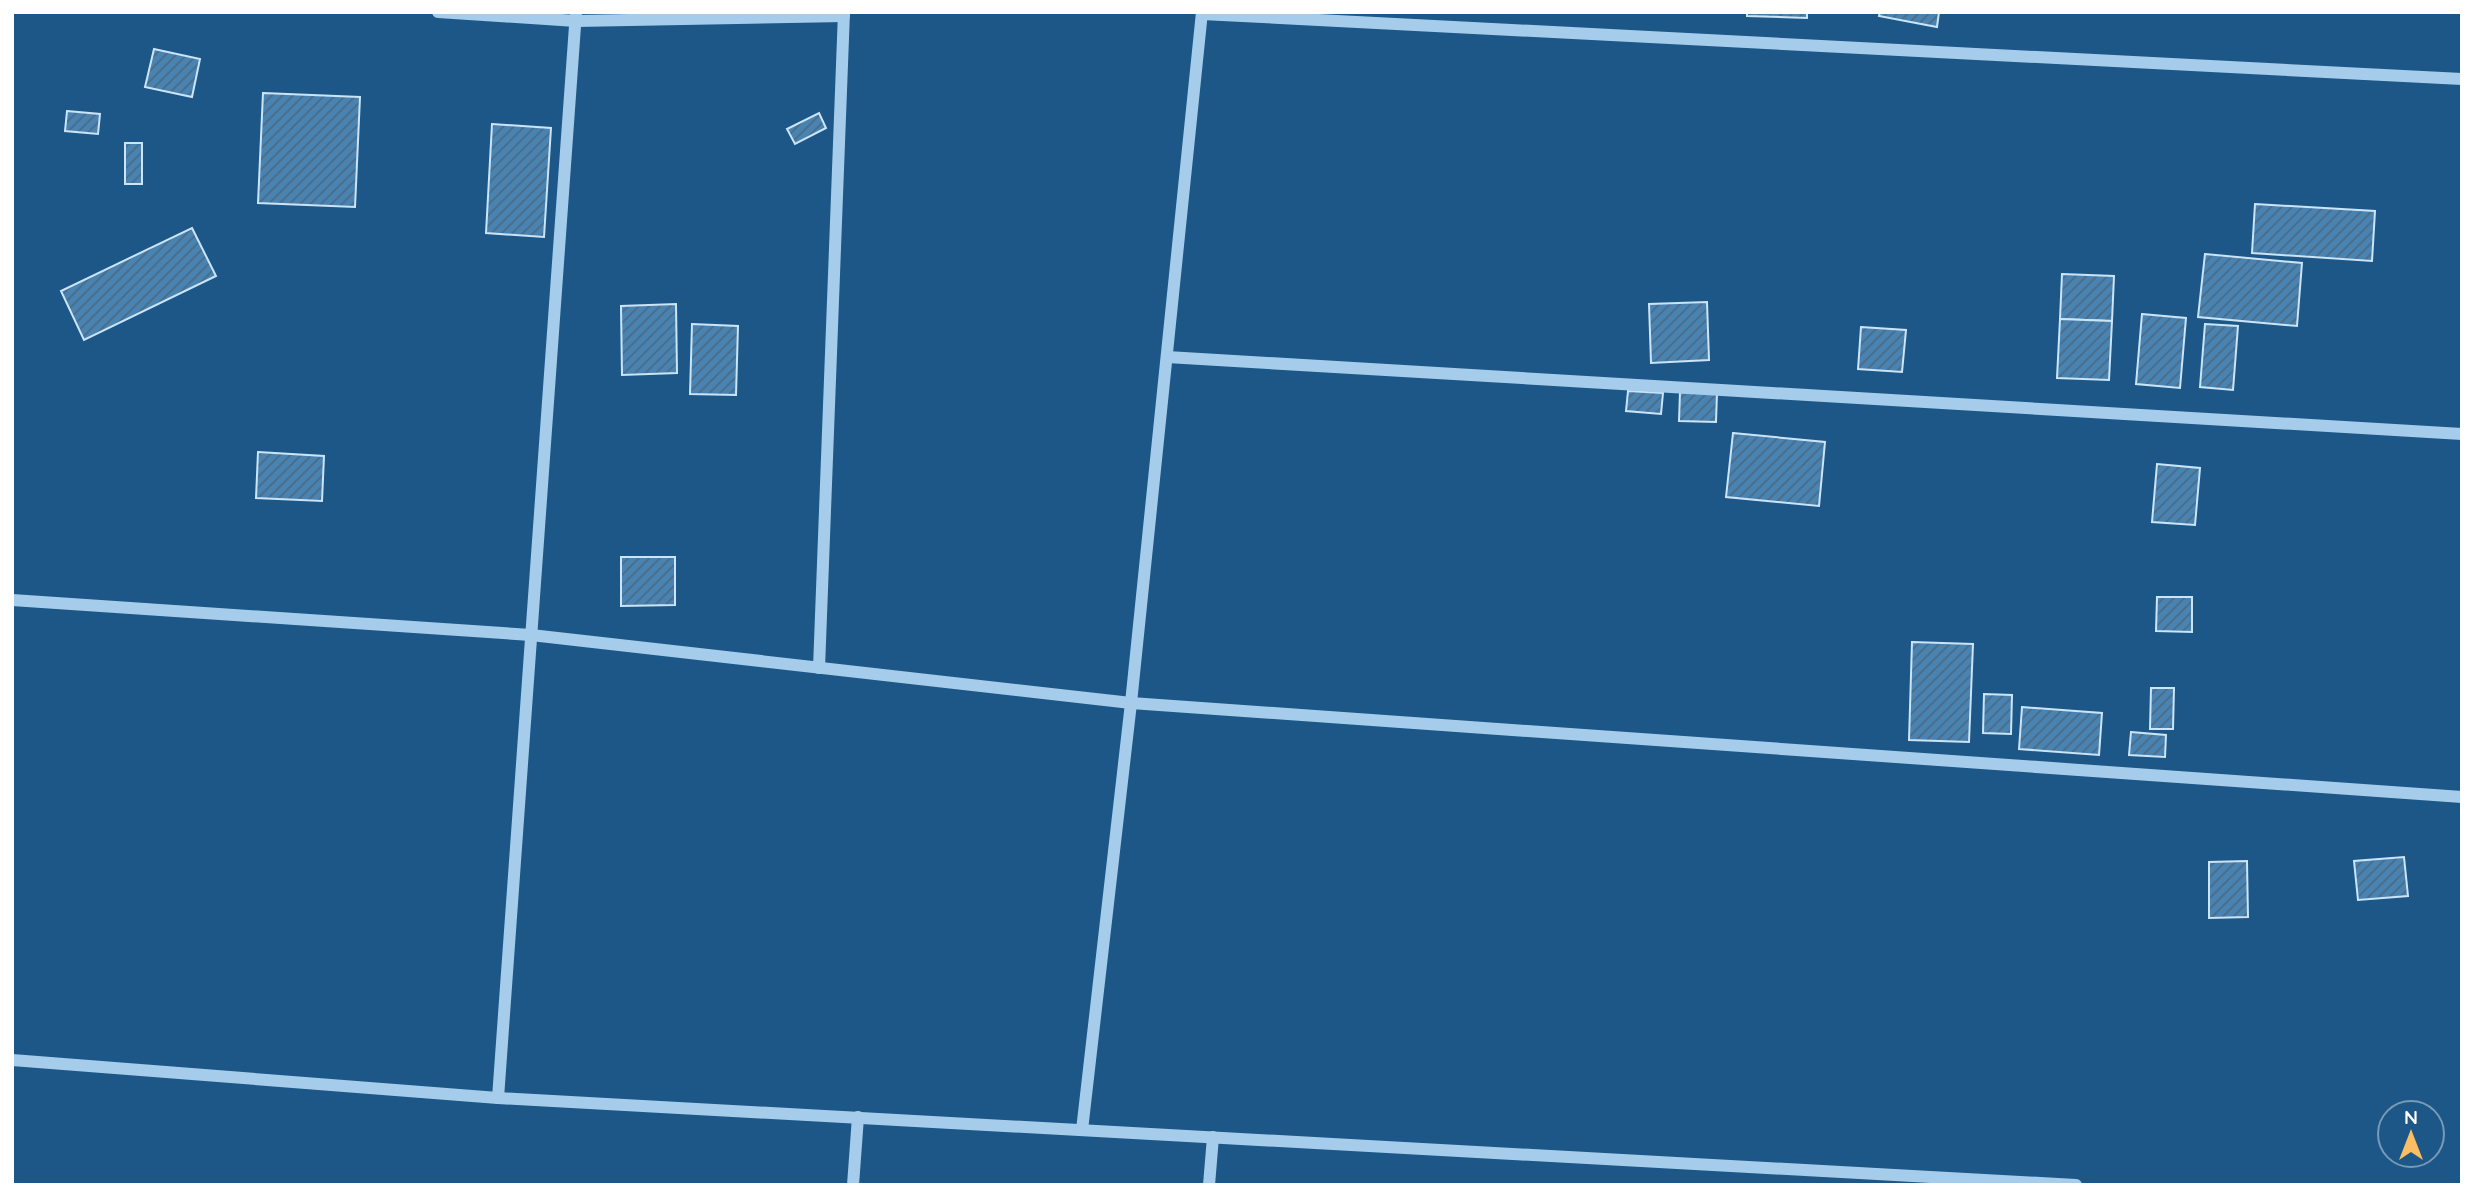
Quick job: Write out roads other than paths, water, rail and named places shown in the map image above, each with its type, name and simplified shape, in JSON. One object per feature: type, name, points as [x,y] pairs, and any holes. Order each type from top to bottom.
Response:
[{"type":"street","points":[[438,12],[576,17],[844,14],[818,668]]},
{"type":"street","points":[[1082,1130],[1131,703],[1202,13],[2462,79]]},
{"type":"street","points":[[498,1098],[576,17]]},
{"type":"street","points":[[1167,357],[2462,434]]},
{"type":"street","points":[[12,600],[531,635],[1131,703],[2462,797]]},
{"type":"street","points":[[12,1060],[498,1098],[2076,1185]]},
{"type":"street","points":[[853,1185],[858,1117]]},
{"type":"street","points":[[1209,1185],[1213,1137]]}]
